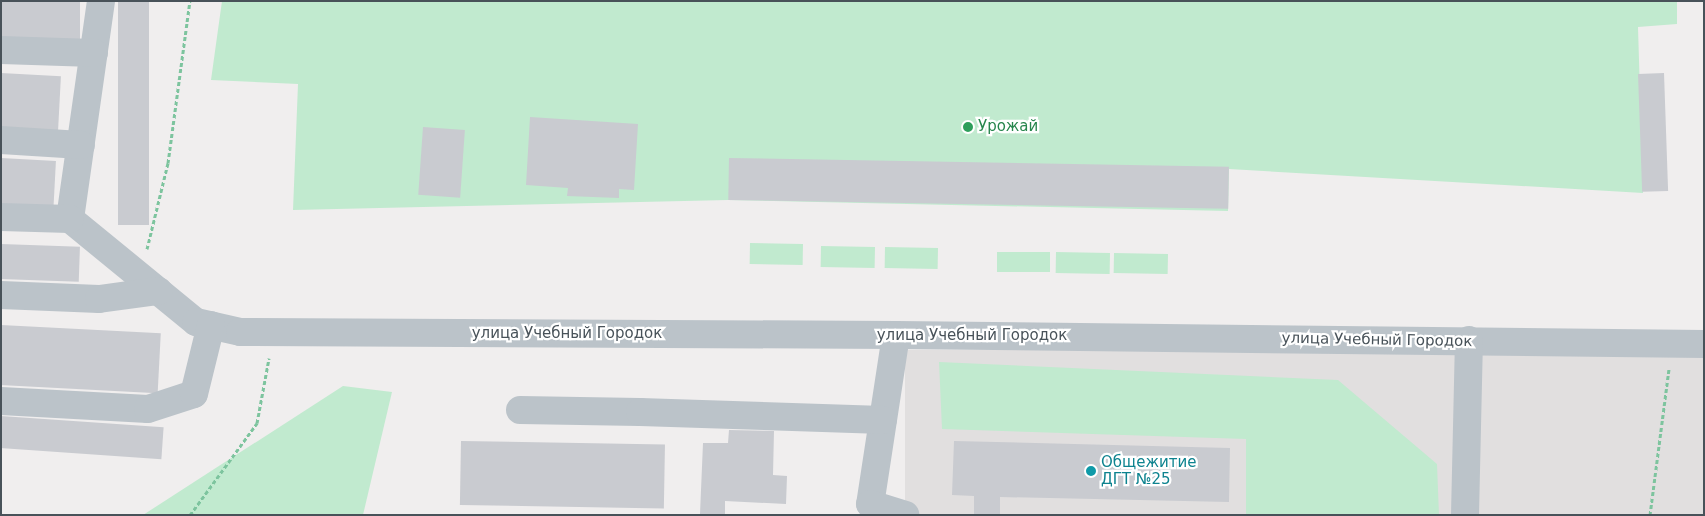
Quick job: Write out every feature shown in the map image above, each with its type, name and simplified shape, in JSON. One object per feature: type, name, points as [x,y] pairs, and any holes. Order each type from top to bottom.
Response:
[{"type":"street","points":[[1,217],[70,219],[102,1]]},
{"type":"street","points":[[1,50],[94,53]]},
{"type":"street","points":[[1,140],[81,144]]},
{"type":"street","name":"улица Учебный Городок","points":[[70,219],[196,322],[240,332],[1469,340],[1704,344]]},
{"type":"street","points":[[1,295],[99,299],[149,283]]},
{"type":"street","points":[[1,401],[148,409],[194,394],[211,325]]},
{"type":"street","points":[[896,336],[867,510],[905,515]]},
{"type":"street","points":[[1465,515],[1469,340]]},
{"type":"street","points":[[520,410],[883,420]]},
{"type":"path","points":[[149,283],[168,164],[190,1]]},
{"type":"path","points":[[190,515],[256,423],[270,354],[240,332]]},
{"type":"path","points":[[1650,515],[1673,344]]},
{"type":"shaded area","points":[[905,350],[1704,350],[1704,515],[905,515]]},
{"type":"green space","name":"Урожай","points":[[222,1],[1677,1],[1677,24],[1638,27],[1643,193],[1229,169],[1228,211],[728,200],[293,210],[298,84],[211,80]]},
{"type":"green space","points":[[750,243],[803,244],[803,265],[750,264]]},
{"type":"green space","points":[[821,246],[875,247],[875,268],[821,267]]},
{"type":"green space","points":[[885,247],[938,248],[938,269],[885,268]]},
{"type":"green space","points":[[997,252],[1050,252],[1050,272],[997,272]]},
{"type":"green space","points":[[1056,252],[1110,253],[1110,274],[1056,273]]},
{"type":"green space","points":[[1114,253],[1168,254],[1168,274],[1114,273]]},
{"type":"green space","points":[[939,362],[1338,380],[1437,464],[1439,515],[1246,515],[1246,439],[942,429]]},
{"type":"green space","points":[[343,386],[392,392],[363,515],[143,515]]},
{"type":"building","points":[[1,1],[80,1],[80,42],[1,42]]},
{"type":"building","points":[[118,1],[149,1],[149,225],[118,225]]},
{"type":"building","points":[[1,73],[61,76],[58,132],[1,129]]},
{"type":"building","points":[[1664,73],[1668,191],[1642,192],[1638,74]]},
{"type":"building","points":[[530,117],[638,124],[634,190],[619,189],[619,198],[567,196],[568,188],[526,185]]},
{"type":"building","points":[[423,127],[465,130],[460,198],[418,195]]},
{"type":"building","points":[[1,158],[56,161],[53,216],[1,213]]},
{"type":"building","points":[[729,158],[1229,167],[1228,209],[728,200]]},
{"type":"building","points":[[1,244],[80,247],[79,282],[1,279]]},
{"type":"building","points":[[1,325],[161,333],[158,393],[1,385]]},
{"type":"building","points":[[1,416],[164,427],[161,459],[1,448]]},
{"type":"building","points":[[729,430],[774,431],[773,475],[787,476],[786,504],[725,501],[725,515],[700,514],[703,443],[728,443]]},
{"type":"building","points":[[461,441],[665,445],[664,509],[460,505]]},
{"type":"building","name":"Общежитие ДГТ №25","points":[[954,441],[1230,448],[1229,502],[1000,497],[1000,515],[974,515],[974,496],[952,495]]},
{"type":"place","name":"Урожай","points":[[968,127]]},
{"type":"place","name":"Общежитие ДГТ №25","points":[[1091,471]]}]
